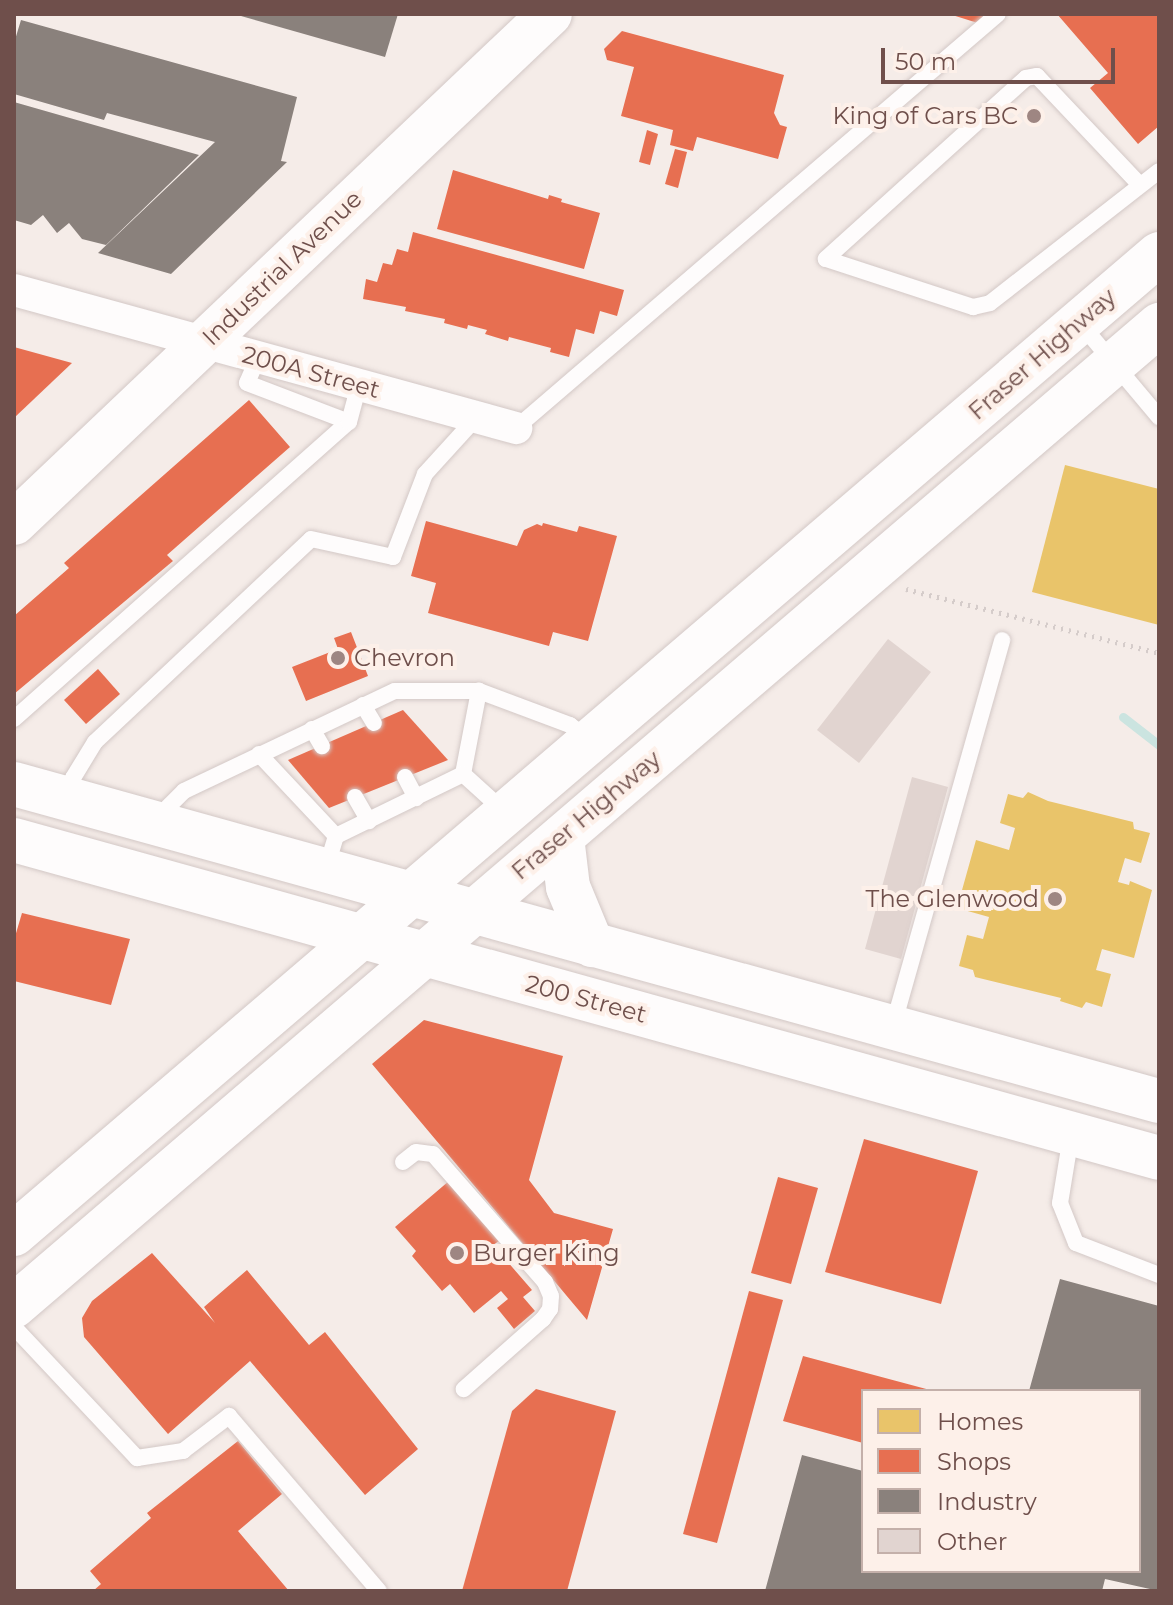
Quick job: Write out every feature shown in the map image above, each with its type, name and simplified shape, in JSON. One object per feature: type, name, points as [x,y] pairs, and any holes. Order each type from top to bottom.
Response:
[{"type":"main road","name":"Industrial Avenue","points":[[14,523],[550,14]]},
{"type":"main road","name":"Fraser Highway","points":[[14,1306],[470,912],[562,837],[855,565],[1079,322],[1159,254]]},
{"type":"main road","name":"Fraser Highway","points":[[14,1234],[590,741],[855,565],[1159,325]]},
{"type":"main road","points":[[14,784],[152,823],[331,854],[410,896],[1159,1101]]},
{"type":"main road","points":[[562,837],[568,887],[592,945]]},
{"type":"main road","name":"200 Street","points":[[14,840],[1159,1158]]},
{"type":"street","name":"200A Street","points":[[14,290],[516,428]]},
{"type":"lane","points":[[516,428],[998,14]]},
{"type":"lane","points":[[1140,185],[1037,76],[1026,78],[826,259],[973,307],[990,303],[1159,171]]},
{"type":"lane","points":[[1079,322],[1159,417]]},
{"type":"lane","points":[[258,358],[247,383],[349,422]]},
{"type":"lane","points":[[14,719],[349,422],[359,385]]},
{"type":"lane","points":[[67,799],[73,778],[95,742],[311,539],[393,557],[425,474],[476,418]]},
{"type":"lane","points":[[893,1028],[1002,640]]},
{"type":"lane","points":[[152,823],[184,791],[395,691],[479,691],[570,725],[590,741]]},
{"type":"lane","points":[[463,774],[479,691]]},
{"type":"lane","points":[[363,705],[374,723]]},
{"type":"lane","points":[[312,729],[322,746]]},
{"type":"lane","points":[[259,754],[331,854],[369,821],[463,774]]},
{"type":"lane","points":[[463,774],[506,814]]},
{"type":"lane","points":[[405,777],[416,798]]},
{"type":"lane","points":[[355,797],[369,821]]},
{"type":"lane","points":[[1071,1134],[1060,1203],[1076,1243],[1159,1275]]},
{"type":"lane","points":[[403,1162],[416,1152],[433,1154],[545,1282],[551,1296],[550,1309],[543,1319],[464,1389]]},
{"type":"lane","points":[[14,1327],[137,1458],[183,1451],[229,1416],[379,1591]]},
{"type":"path","points":[[855,565],[1159,653]]},
{"type":"building: Homes","points":[[1065,465],[1159,489],[1159,625],[1032,592]]},
{"type":"building: Homes","name":"The Glenwood","points":[[1028,792],[1048,801],[1133,822],[1134,829],[1150,833],[1141,863],[1125,858],[1118,882],[1129,885],[1130,881],[1152,890],[1134,958],[1102,949],[1096,970],[1111,974],[1102,1007],[1086,1002],[1082,1008],[1060,1001],[1061,998],[975,977],[973,970],[959,966],[967,935],[983,939],[989,917],[957,908],[976,840],[1009,850],[1015,828],[1000,823],[1008,794],[1023,798]]},
{"type":"building: Shops","points":[[949,14],[984,14],[981,24]]},
{"type":"building: Shops","points":[[1057,14],[1159,14],[1159,126],[1138,144],[1090,88],[1108,73]]},
{"type":"building: Shops","points":[[622,31],[784,75],[774,113],[780,125],[787,127],[778,159],[697,137],[693,151],[670,145],[673,130],[621,116],[634,67],[607,60],[604,49]]},
{"type":"building: Shops","points":[[647,130],[658,134],[650,165],[639,162]]},
{"type":"building: Shops","points":[[675,149],[687,152],[678,188],[665,184]]},
{"type":"building: Shops","points":[[453,170],[548,199],[549,195],[562,199],[561,202],[600,213],[584,269],[437,229]]},
{"type":"building: Shops","points":[[413,232],[624,290],[617,316],[600,311],[594,334],[576,329],[569,357],[550,352],[551,348],[485,334],[487,330],[444,323],[445,319],[405,311],[406,307],[363,299],[366,279],[377,282],[383,263],[392,265],[397,249],[408,252]]},
{"type":"building: Shops","points":[[14,347],[72,363],[14,418]]},
{"type":"building: Shops","points":[[249,400],[290,447],[167,555],[173,561],[14,694],[14,616],[69,568],[64,563]]},
{"type":"building: Shops","points":[[426,521],[517,546],[524,530],[537,524],[542,526],[543,523],[577,532],[579,526],[617,536],[588,641],[553,632],[549,646],[428,613],[436,583],[411,576]]},
{"type":"building: Shops","name":"Chevron","points":[[351,632],[368,676],[306,701],[292,667],[338,649],[334,638]]},
{"type":"building: Shops","points":[[98,669],[120,694],[86,724],[64,700]]},
{"type":"building: Shops","name":"Chevron","points":[[403,710],[448,760],[329,808],[288,760]]},
{"type":"building: Shops","points":[[22,913],[130,939],[111,1005],[14,981],[14,940]]},
{"type":"building: Shops","points":[[424,1020],[563,1056],[529,1180],[554,1213],[613,1229],[587,1320],[372,1064]]},
{"type":"building: Shops","points":[[864,1139],[978,1171],[941,1304],[825,1272]]},
{"type":"building: Shops","points":[[778,1177],[818,1188],[791,1284],[751,1273]]},
{"type":"building: Shops","name":"Burger King","points":[[449,1181],[499,1241],[493,1245],[532,1290],[523,1297],[535,1311],[514,1329],[497,1308],[508,1299],[501,1291],[474,1313],[450,1284],[442,1291],[412,1256],[416,1251],[395,1227]]},
{"type":"building: Shops","points":[[152,1253],[215,1323],[204,1307],[247,1270],[309,1345],[325,1332],[418,1449],[365,1495],[250,1361],[168,1434],[84,1337],[82,1318],[92,1301]]},
{"type":"building: Shops","points":[[749,1291],[783,1300],[717,1543],[683,1534]]},
{"type":"building: Shops","points":[[803,1356],[926,1389],[861,1389],[861,1442],[783,1421]]},
{"type":"building: Shops","points":[[536,1389],[616,1411],[567,1591],[462,1591],[512,1411]]},
{"type":"building: Shops","points":[[238,1441],[282,1494],[238,1531],[289,1591],[93,1591],[101,1584],[90,1571],[151,1518],[147,1513]]},
{"type":"building: Industry","points":[[234,14],[398,14],[385,57]]},
{"type":"building: Industry","points":[[21,20],[297,97],[281,161],[287,162],[171,274],[98,253],[215,142],[107,113],[104,120],[14,94],[14,43]]},
{"type":"building: Industry","points":[[14,102],[199,155],[106,245],[82,239],[69,223],[57,233],[43,215],[31,225],[14,220]]},
{"type":"building: Industry","points":[[1060,1279],[1159,1306],[1159,1591],[1105,1579],[1102,1591],[765,1591],[802,1455],[861,1470],[861,1573],[1141,1573],[1141,1389],[1030,1389]]},
{"type":"building: Other","points":[[888,639],[931,672],[859,763],[817,730]]},
{"type":"building: Other","points":[[912,777],[948,787],[901,959],[865,949]]},
{"type":"waterway","points":[[1123,717],[1159,745]]},
{"type":"place","name":"King of Cars BC","points":[[1034,116]]},
{"type":"place","name":"Chevron","points":[[338,658]]},
{"type":"place","name":"The Glenwood","points":[[1055,899]]},
{"type":"place","name":"Burger King","points":[[457,1253]]}]
